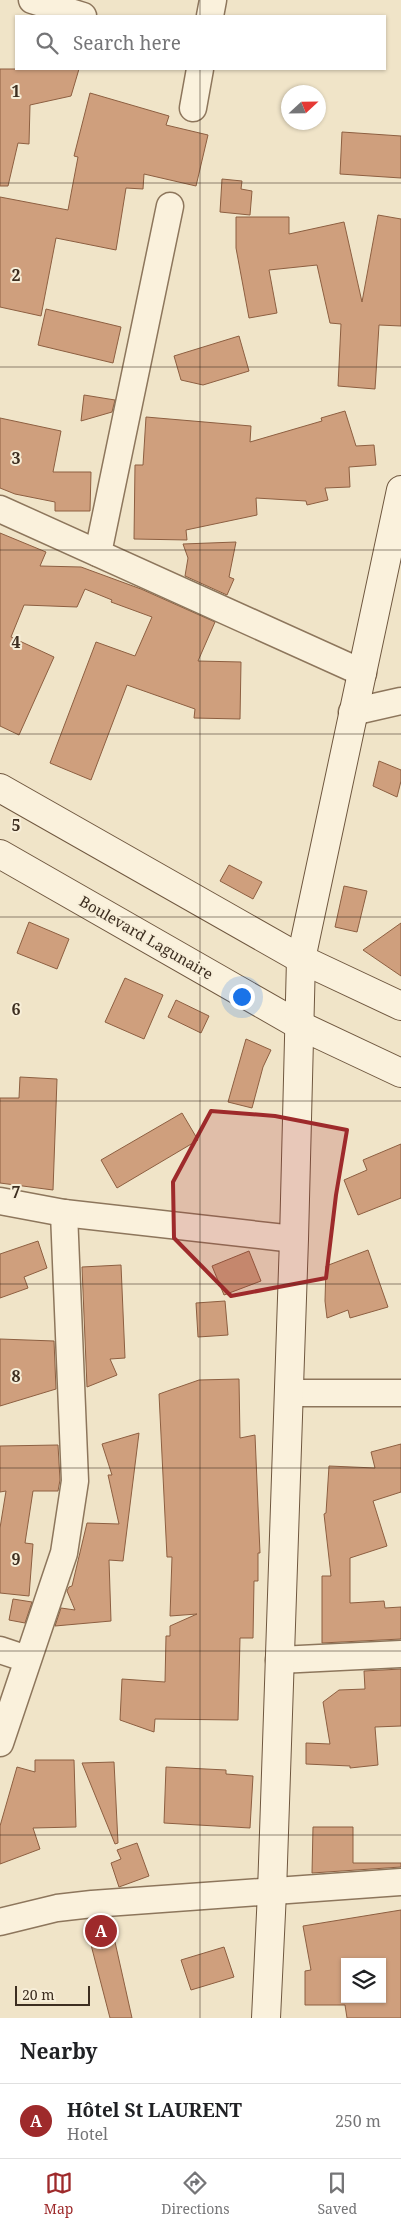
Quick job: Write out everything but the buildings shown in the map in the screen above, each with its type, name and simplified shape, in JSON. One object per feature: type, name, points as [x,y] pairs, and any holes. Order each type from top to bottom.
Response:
[{"type":"main road","points":[[266,2018],[289,1393],[301,958],[352,712],[363,673],[401,490]]},
{"type":"main road","points":[[0,788],[301,958],[401,1006]]},
{"type":"main road","name":"Boulevard Lagunaire","points":[[0,854],[299,1025],[401,1073]]},
{"type":"street","points":[[32,0],[80,15]]},
{"type":"street","points":[[210,15],[213,0]]},
{"type":"street","points":[[193,108],[200,70]]},
{"type":"street","points":[[98,553],[170,206]]},
{"type":"street","points":[[0,509],[363,673]]},
{"type":"street","points":[[352,712],[401,701]]},
{"type":"street","points":[[0,1201],[64,1213],[294,1239]]},
{"type":"street","points":[[0,1743],[64,1552],[75,1481],[64,1213]]},
{"type":"street","points":[[289,1393],[401,1394]]},
{"type":"street","points":[[0,1650],[27,1659]]},
{"type":"street","points":[[279,1660],[401,1654]]},
{"type":"street","points":[[0,1922],[57,1908],[92,1904],[401,1882]]},
{"type":"highlighted area","points":[[211,1111],[275,1116],[347,1130],[336,1195],[326,1278],[231,1296],[174,1238],[173,1182]]},
{"type":"place","name":"Hôtel St LAURENT","points":[[101,1931]]}]
